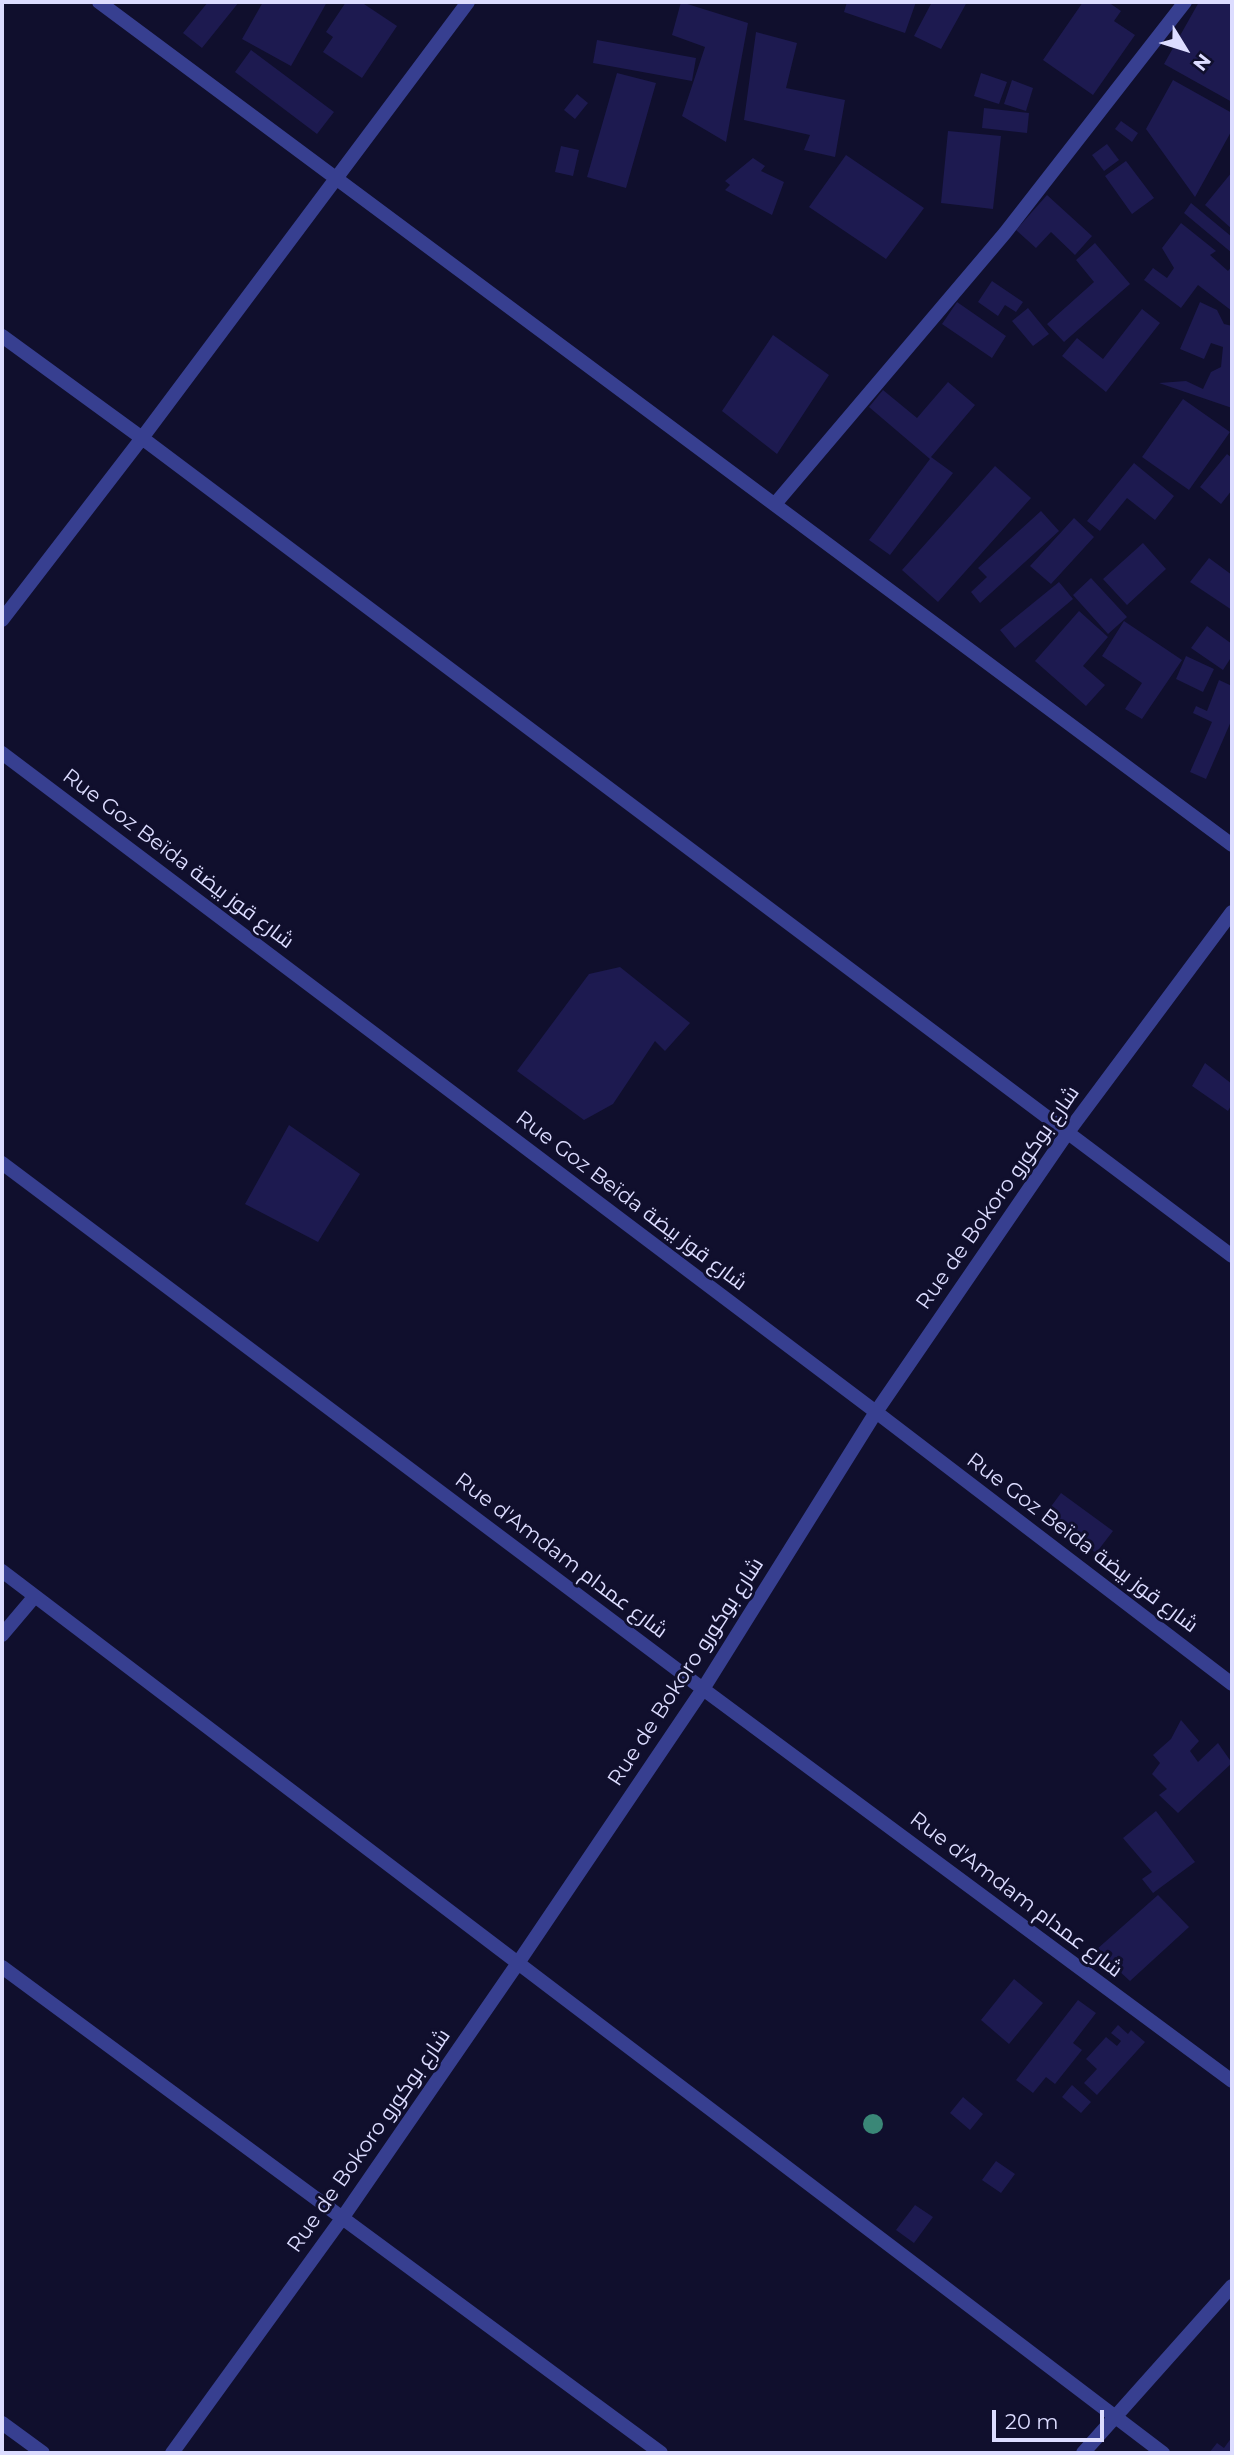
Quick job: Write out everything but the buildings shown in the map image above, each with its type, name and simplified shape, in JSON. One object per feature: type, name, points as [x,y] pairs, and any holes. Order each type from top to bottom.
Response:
[{"type":"street","points":[[99,2],[1232,845]]},
{"type":"street","points":[[2,620],[142,439],[468,2]]},
{"type":"street","points":[[775,504],[1004,233],[1185,2]]},
{"type":"street","points":[[2,336],[1232,1256]]},
{"type":"street","name":"Rue Goz Beïda شارع قوز بيضة","points":[[2,753],[1232,1684]]},
{"type":"street","name":"Rue de Bokoro شارع بوكورو","points":[[172,2453],[344,2217],[518,1963],[703,1689],[876,1412],[1068,1132],[1232,912]]},
{"type":"street","name":"Rue d'Amdam شارع عمدام","points":[[2,1164],[1232,2081]]},
{"type":"street","points":[[2,1571],[1163,2453]]},
{"type":"street","points":[[2,1635],[35,1596]]},
{"type":"street","points":[[2,1967],[661,2453]]},
{"type":"street","points":[[1083,2453],[1232,2286]]},
{"type":"street","points":[[2,2423],[43,2453]]}]
